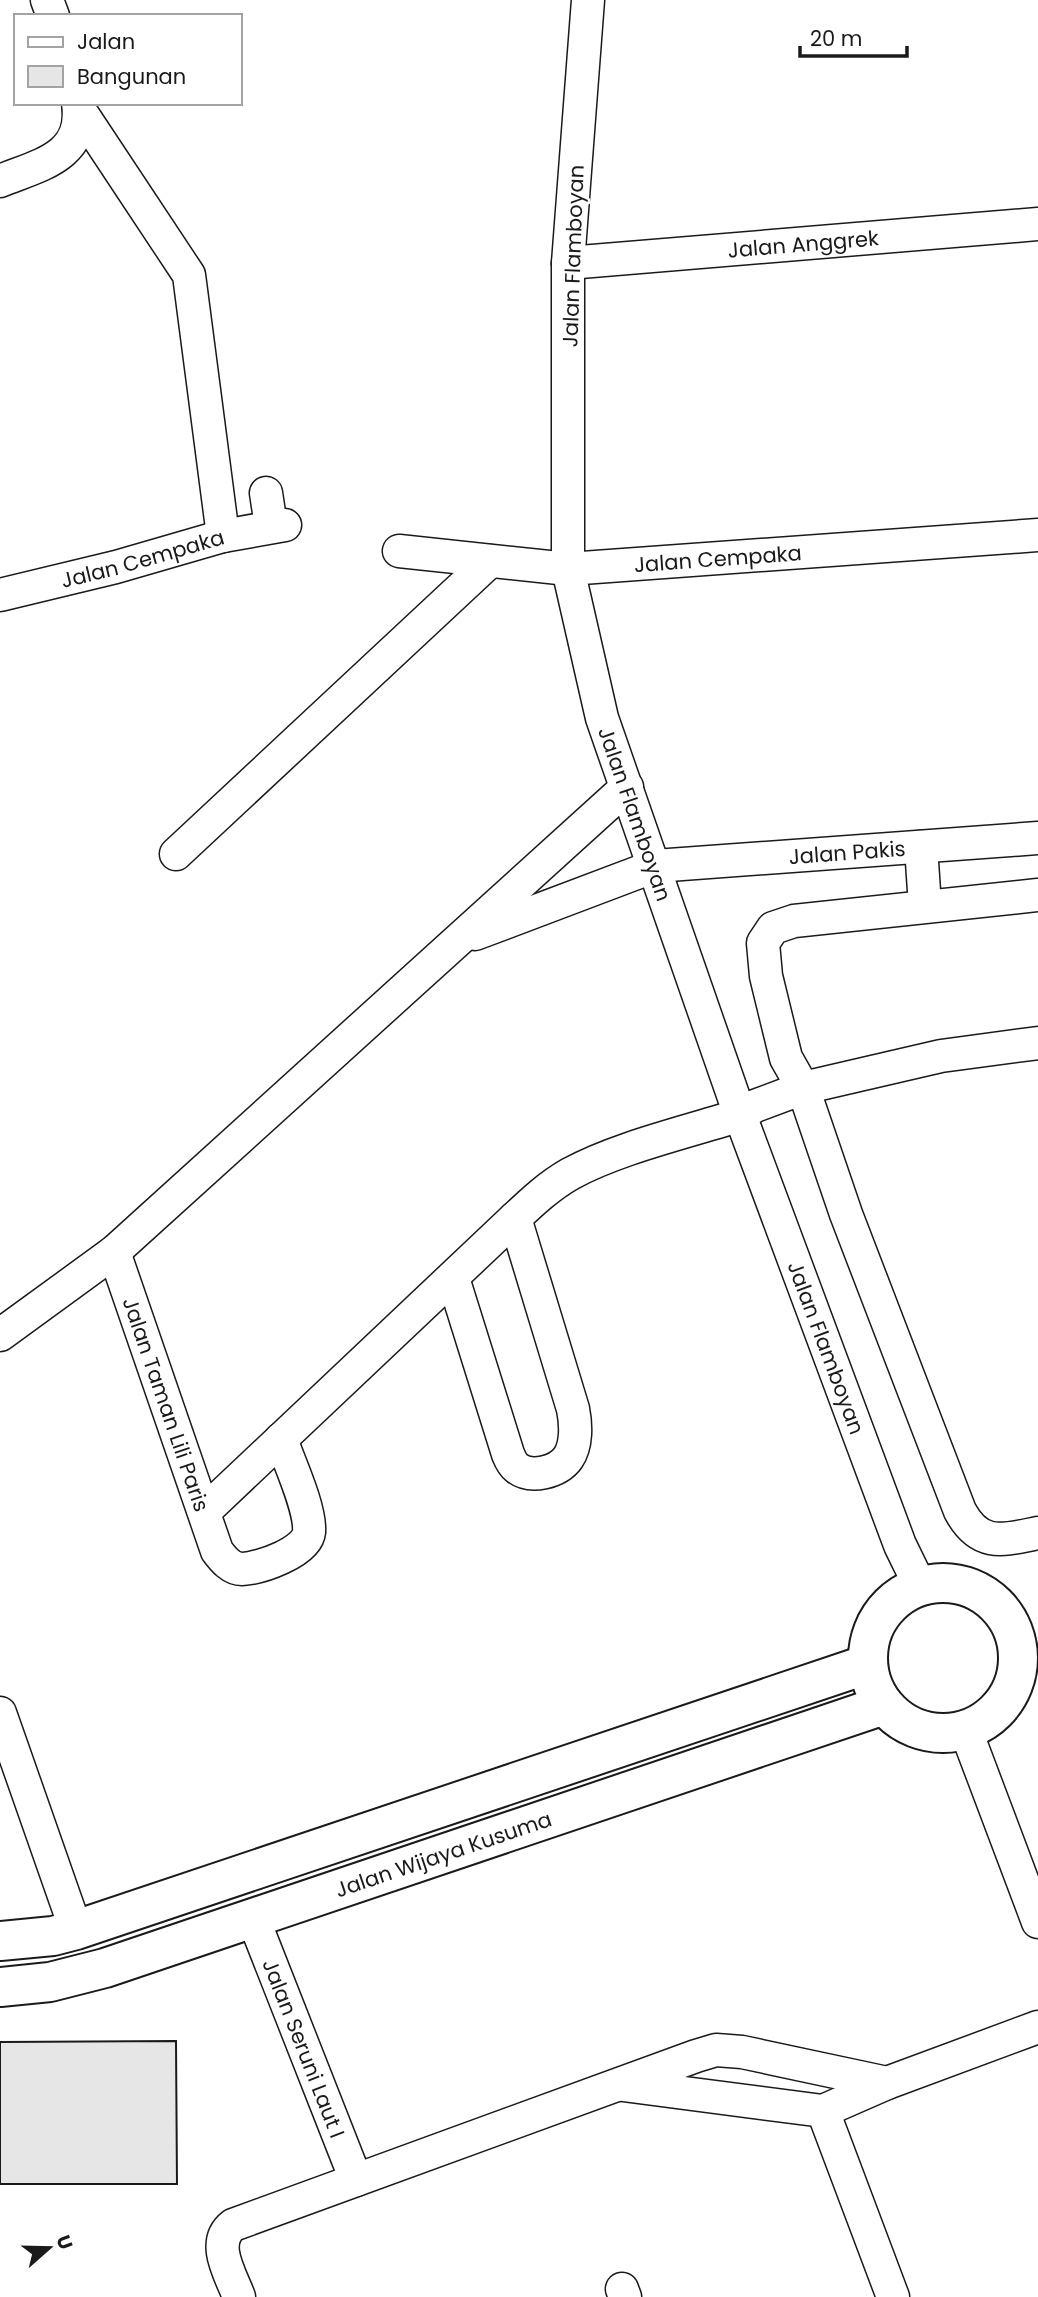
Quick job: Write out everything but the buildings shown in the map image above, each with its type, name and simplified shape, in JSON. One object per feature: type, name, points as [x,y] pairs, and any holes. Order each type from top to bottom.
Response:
[{"type":"street","name":"Jalan Flamboyan","points":[[588,0],[568,263],[568,569],[602,718],[740,1115],[900,1545],[920,1586]]},
{"type":"street","points":[[0,181],[59,156],[75,140],[81,116],[79,106]]},
{"type":"street","points":[[79,106],[188,275],[223,536]]},
{"type":"street","name":"Jalan Anggrek","points":[[568,263],[1038,224]]},
{"type":"street","name":"Jalan Cempaka","points":[[0,595],[116,567],[223,536],[278,526],[266,493]]},
{"type":"street","name":"Jalan Cempaka","points":[[399,551],[568,569],[1038,534]]},
{"type":"street","points":[[176,854],[490,561]]},
{"type":"street","points":[[0,1335],[114,1252],[627,787]]},
{"type":"street","name":"Jalan Pakis","points":[[655,866],[1038,838]]},
{"type":"street","points":[[920,847],[925,906]]},
{"type":"street","points":[[457,940],[655,866]]},
{"type":"street","points":[[1038,895],[794,921],[773,928],[763,943],[766,976],[786,1058],[803,1088],[846,1213],[960,1511],[967,1525],[985,1538],[1005,1539],[1038,1533]]},
{"type":"street","name":"Jalan Taman Lili Paris","points":[[114,1252],[204,1511],[543,1192],[570,1174],[618,1154],[740,1115],[755,1105],[803,1088],[941,1056],[1038,1043]]},
{"type":"street","points":[[453,1278],[508,1454],[516,1467],[526,1472],[546,1472],[559,1466],[569,1456],[576,1427],[573,1409],[515,1218]]},
{"type":"street","points":[[204,1511],[216,1551],[227,1563],[241,1569],[284,1558],[303,1545],[309,1535],[309,1518],[281,1439]]},
{"type":"street","points":[[950,1582],[979,1591],[1024,1620],[1018,1649],[1027,1673],[998,1710],[966,1731],[944,1734],[922,1731],[901,1720],[884,1705],[870,1678],[869,1643],[876,1624],[887,1607],[902,1594],[920,1586],[950,1582]]},
{"type":"street","name":"Jalan Wijaya Kusuma","points":[[0,1941],[53,1936],[75,1930],[868,1664]]},
{"type":"street","name":"Jalan Wijaya Kusuma","points":[[0,1987],[40,1984],[78,1976],[884,1705]]},
{"type":"street","points":[[0,1713],[75,1930]]},
{"type":"street","points":[[966,1731],[1038,1922]]},
{"type":"street","name":"Jalan Seruni Laut I","points":[[253,1918],[356,2180]]},
{"type":"street","points":[[621,2085],[823,2111],[887,2083],[1038,2027]]},
{"type":"street","points":[[239,2297],[221,2250],[223,2235],[233,2225],[696,2056],[716,2050],[742,2052],[887,2083]]},
{"type":"street","points":[[823,2111],[893,2297]]}]
